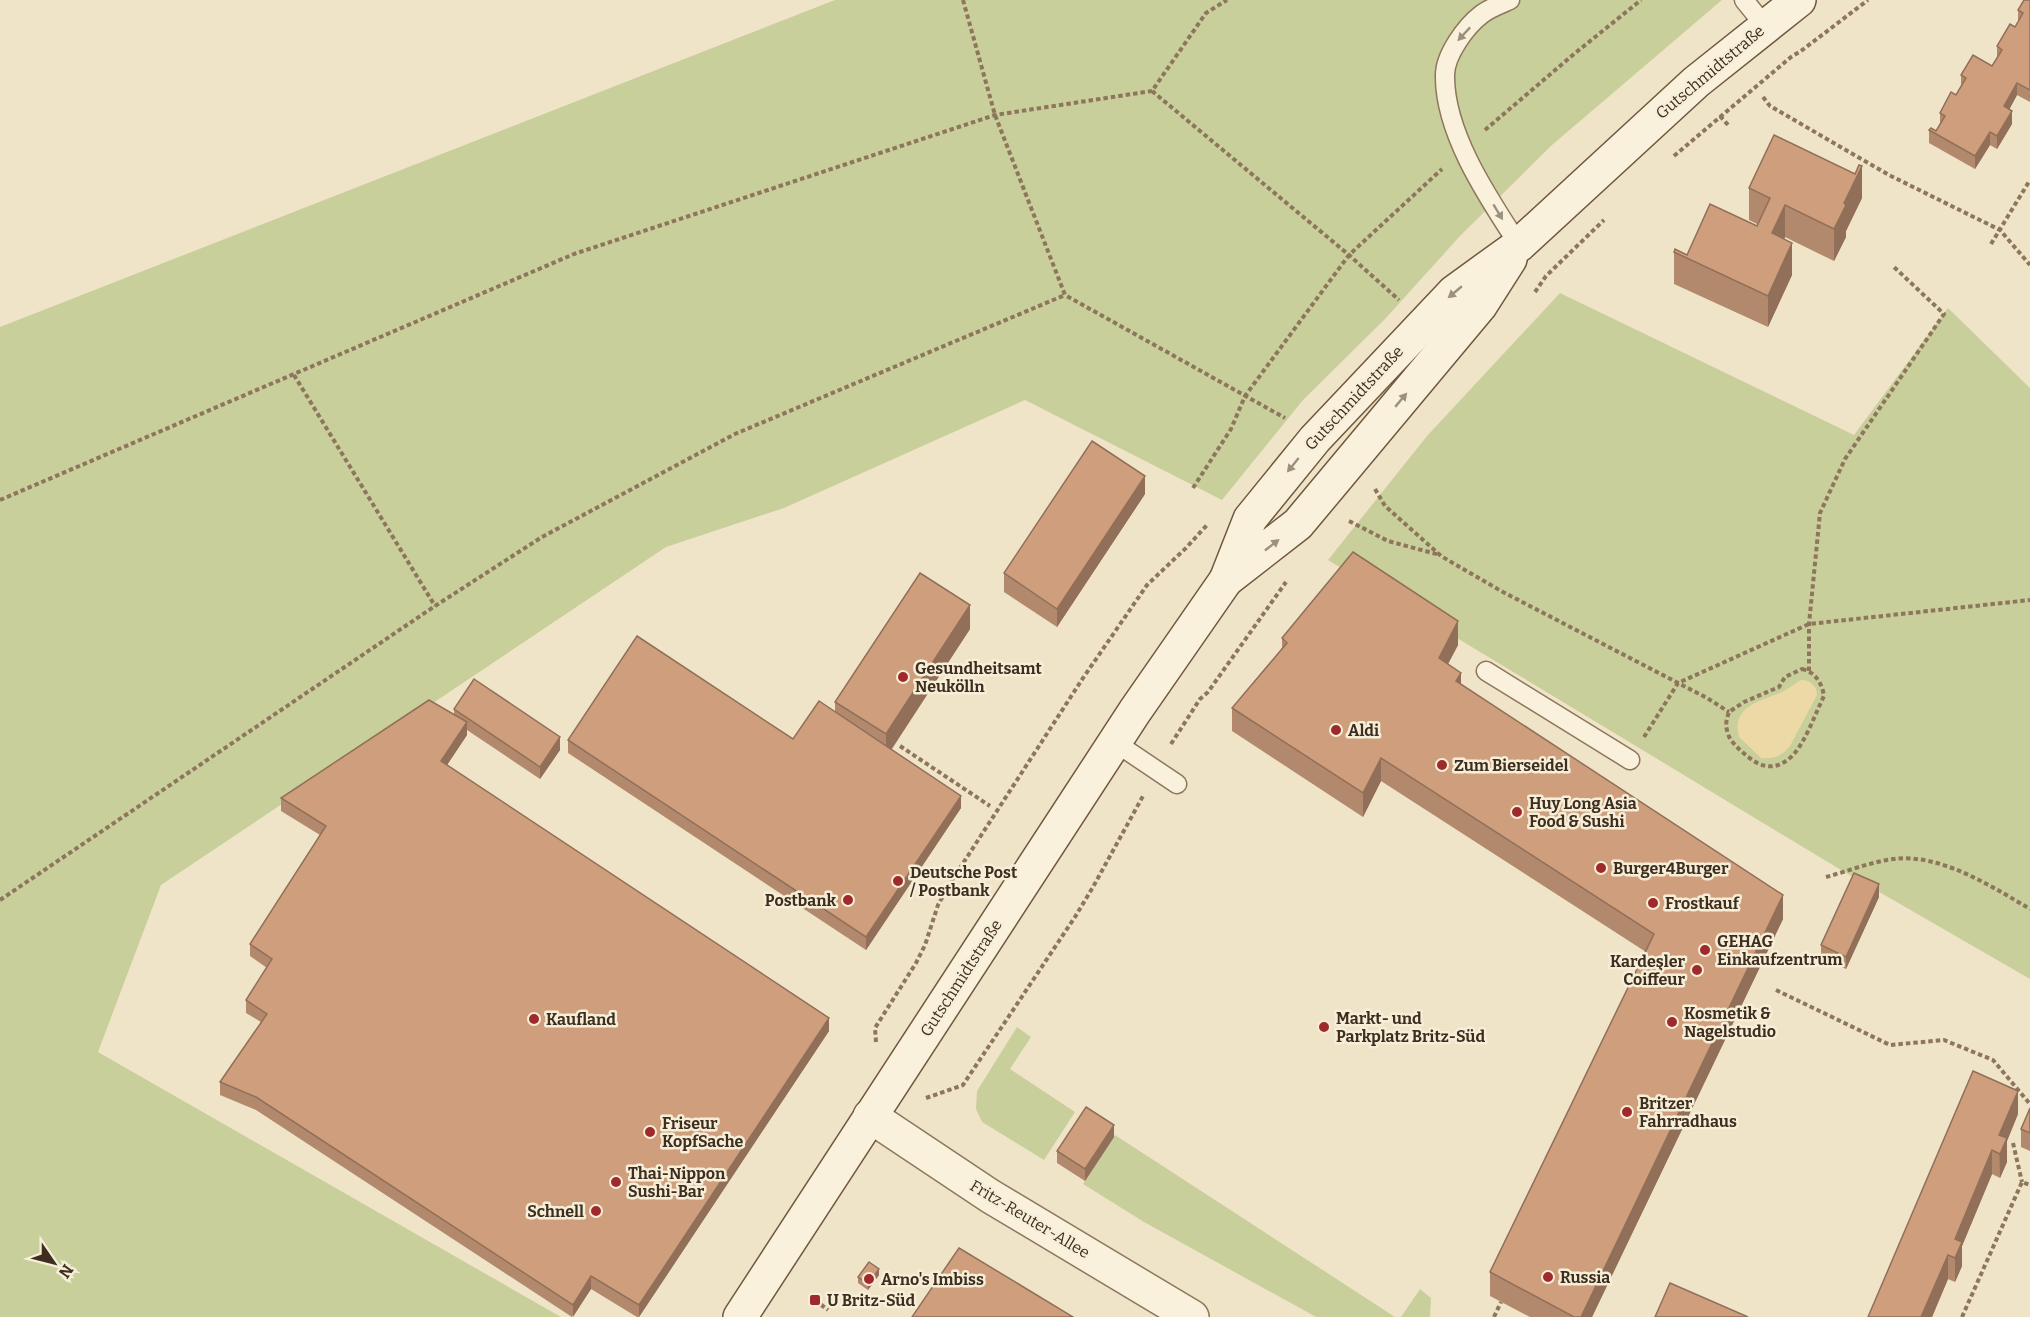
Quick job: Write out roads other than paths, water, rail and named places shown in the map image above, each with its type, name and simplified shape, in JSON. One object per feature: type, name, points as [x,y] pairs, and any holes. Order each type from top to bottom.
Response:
[{"type":"street","name":"Gutschmidtstraße","points":[[740,1317],[870,1116],[1226,580],[1250,519],[1315,439],[1454,292],[1519,245],[1652,121],[1799,0]]},
{"type":"street","name":"Fritz-Reuter-Allee","points":[[870,1116],[990,1196],[1192,1317]]},
{"type":"lane","points":[[1510,0],[1482,14],[1456,42],[1445,74],[1448,103],[1462,150],[1497,212],[1519,245]]},
{"type":"lane","points":[[1744,0],[1765,26]]},
{"type":"lane","points":[[1486,671],[1630,760]]},
{"type":"lane","points":[[1116,743],[1178,784]]},
{"type":"place","name":"Gesundheitsamt Neukölln","points":[[903,677]]},
{"type":"place","name":"Aldi","points":[[1336,730]]},
{"type":"place","name":"Zum Bierseidel","points":[[1442,765]]},
{"type":"place","name":"Huy Long Asia Food & Sushi","points":[[1517,812]]},
{"type":"place","name":"Burger4Burger","points":[[1601,868]]},
{"type":"place","name":"Deutsche Post / Postbank","points":[[898,881]]},
{"type":"place","name":"Postbank","points":[[848,900]]},
{"type":"place","name":"Frostkauf","points":[[1653,903]]},
{"type":"place","name":"GEHAG Einkaufzentrum","points":[[1705,950]]},
{"type":"place","name":"Kardeşler Coiffeur","points":[[1697,970]]},
{"type":"place","name":"Kaufland","points":[[534,1019]]},
{"type":"place","name":"Kosmetik & Nagelstudio","points":[[1672,1022]]},
{"type":"place","name":"Markt- und Parkplatz Britz-Süd","points":[[1324,1027]]},
{"type":"place","name":"Britzer Fahrradhaus","points":[[1627,1112]]},
{"type":"place","name":"Friseur KopfSache","points":[[650,1132]]},
{"type":"place","name":"Thai-Nippon Sushi-Bar","points":[[616,1182]]},
{"type":"place","name":"Schnell","points":[[596,1211]]},
{"type":"place","name":"Russia","points":[[1548,1277]]},
{"type":"place","name":"Arno's Imbiss","points":[[869,1279]]},
{"type":"place","name":"U Britz-Süd","points":[[815,1300]]}]
